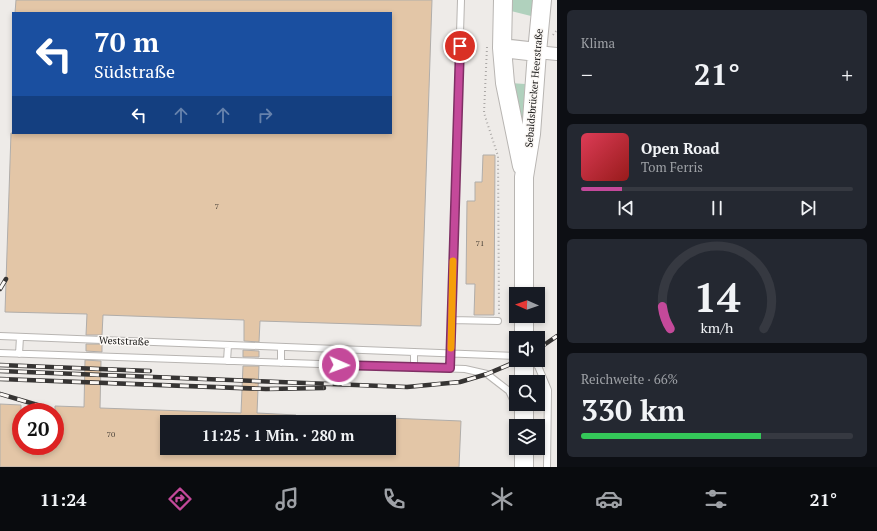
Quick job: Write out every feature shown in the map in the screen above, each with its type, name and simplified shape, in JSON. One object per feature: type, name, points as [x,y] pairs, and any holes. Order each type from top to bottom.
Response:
[{"type":"main road","name":"Sebaldsbrücker Heerstraße","points":[[503,0],[502,48],[510,112],[524,177]]},
{"type":"main road","name":"Sebaldsbrücker Heerstraße","points":[[524,287],[524,177],[531,134],[542,0]]},
{"type":"main road","points":[[502,48],[537,52]]},
{"type":"main road","points":[[523,455],[524,467]]},
{"type":"street","points":[[537,52],[557,54]]},
{"type":"lane","points":[[450,368],[461,0]]},
{"type":"lane","points":[[452,320],[498,321]]},
{"type":"lane","name":"Weststraße","points":[[0,336],[509,356]]},
{"type":"lane","points":[[19,354],[20,337]]},
{"type":"lane","points":[[227,361],[228,345]]},
{"type":"lane","points":[[280,363],[281,347]]},
{"type":"lane","points":[[339,365],[340,349]]},
{"type":"lane","points":[[414,352],[414,367]]},
{"type":"lane","name":"Weststraße","points":[[0,353],[465,369],[487,374],[509,391],[518,410],[519,419]]},
{"type":"lane","points":[[538,367],[548,390],[547,467]]},
{"type":"path","points":[[498,321],[498,156],[484,112],[487,47],[502,48]]},
{"type":"green space","points":[[512,0],[536,0],[535,17],[511,11]]},
{"type":"green space","points":[[510,83],[525,84],[522,131]]},
{"type":"building","points":[[16,0],[432,0],[421,326],[260,321],[259,342],[244,341],[244,320],[103,315],[102,335],[86,335],[87,314],[5,312],[11,133],[392,134],[392,12],[15,12]]},
{"type":"building","points":[[483,155],[495,155],[494,315],[474,315],[475,284],[466,284],[467,201],[475,201],[475,182],[482,182]]},
{"type":"building","points":[[86,344],[102,344],[102,352],[86,351]]},
{"type":"building","points":[[243,350],[259,351],[259,357],[243,357]]},
{"type":"building","points":[[85,360],[101,361],[100,408],[241,413],[243,366],[259,366],[257,413],[296,415],[160,415],[160,455],[396,455],[396,418],[461,421],[459,467],[0,467],[0,404],[12,405],[12,455],[64,455],[64,406],[84,407]]},
{"type":"railway","points":[[0,289],[6,279]]},
{"type":"railway","points":[[545,344],[557,336]]},
{"type":"railway","points":[[0,365],[150,371]]},
{"type":"railway","points":[[0,371],[407,387],[460,382],[487,374],[509,365]]},
{"type":"railway","points":[[0,379],[266,389],[324,388]]},
{"type":"railway","points":[[0,394],[31,403]]},
{"type":"slow traffic","points":[[451,348],[453,261]]},
{"type":"route","points":[[339,365],[450,368],[460,46]]}]
